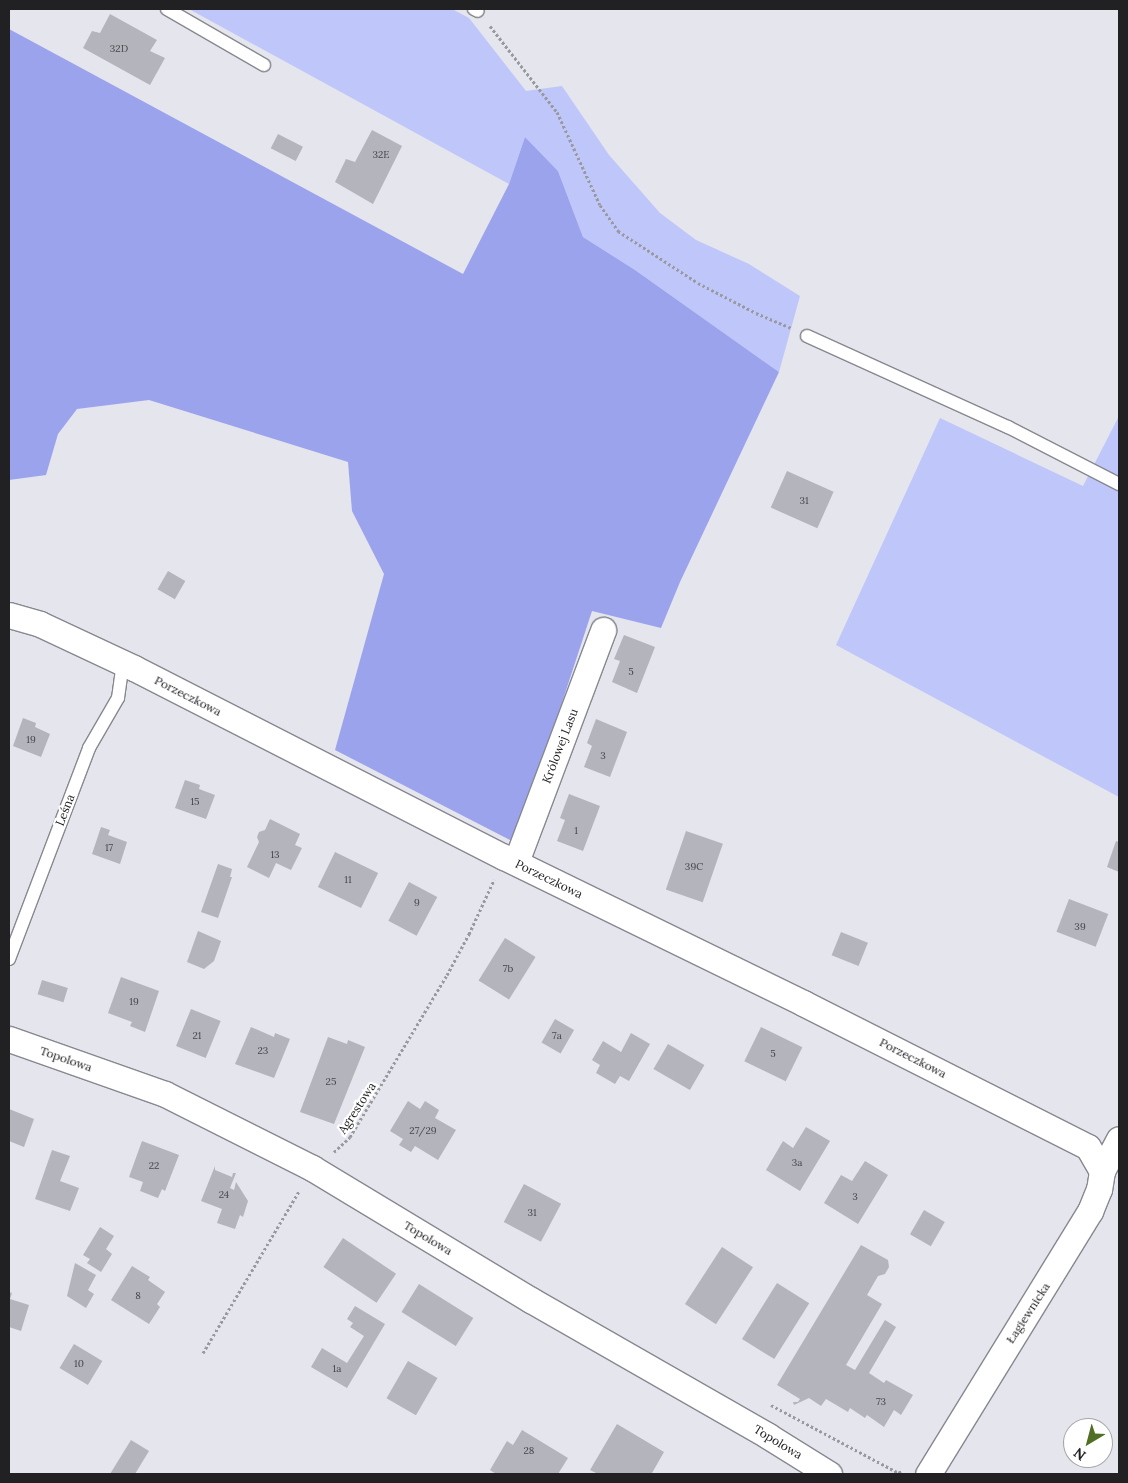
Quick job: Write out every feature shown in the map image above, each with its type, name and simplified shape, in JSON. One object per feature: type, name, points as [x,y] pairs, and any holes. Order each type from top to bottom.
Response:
[{"type":"street","name":"Porzeczkowa","points":[[9,615],[40,624],[123,664],[510,860],[821,1012],[1088,1147],[1102,1171]]},
{"type":"street","name":"Królowej Lasu","points":[[510,860],[603,630]]},
{"type":"street","name":"Topolowa","points":[[9,1040],[165,1094],[312,1168],[531,1300],[768,1436],[829,1474]]},
{"type":"street","name":"Łagiewnicka","points":[[928,1474],[1070,1247],[1090,1211],[1099,1189],[1102,1171],[1119,1139]]},
{"type":"lane","points":[[168,9],[264,65]]},
{"type":"lane","points":[[807,336],[1008,427],[1119,484]]},
{"type":"lane","name":"Leśna","points":[[9,959],[89,748],[118,698],[123,664]]},
{"type":"path","points":[[476,10],[557,112],[600,205],[618,231],[698,283],[756,314],[807,336]]},
{"type":"path","name":"Agrestowa","points":[[203,1353],[312,1168],[329,1157],[350,1137],[375,1097],[447,975],[510,860]]},
{"type":"path","points":[[764,1400],[899,1474],[904,1465]]},
{"type":"shaded area","points":[[189,9],[452,9],[469,18],[526,91],[562,86],[609,155],[660,213],[696,240],[749,264],[800,296],[779,372],[635,270],[583,237],[558,171],[525,137],[509,184]]},
{"type":"shaded area","points":[[9,29],[463,274],[509,184],[525,137],[558,171],[583,237],[635,270],[779,372],[680,582],[661,628],[592,611],[516,843],[335,750],[384,574],[352,511],[348,462],[149,400],[77,409],[58,434],[46,475],[9,480]]},
{"type":"shaded area","points":[[1119,416],[1119,797],[836,645],[940,418],[1083,486]]},
{"type":"building","points":[[110,14],[157,40],[150,51],[165,58],[150,85],[83,48],[92,31],[100,33]]},
{"type":"building","points":[[372,130],[402,146],[373,204],[335,182],[346,159],[355,162]]},
{"type":"building","points":[[278,134],[303,147],[296,161],[271,148]]},
{"type":"building","points":[[787,471],[834,492],[817,528],[771,508]]},
{"type":"building","points":[[168,571],[185,581],[175,599],[158,589]]},
{"type":"building","points":[[624,635],[655,647],[637,693],[612,682],[620,661],[614,659]]},
{"type":"building","points":[[23,718],[36,723],[35,727],[50,734],[41,757],[13,746]]},
{"type":"building","points":[[596,719],[627,732],[610,777],[584,767],[592,746],[587,743]]},
{"type":"building","points":[[185,780],[200,785],[199,789],[215,795],[206,819],[175,808]]},
{"type":"building","points":[[569,794],[600,806],[583,851],[557,841],[565,820],[560,818]]},
{"type":"building","points":[[270,819],[300,834],[295,845],[302,848],[291,870],[276,863],[269,878],[247,867],[259,842],[257,837],[259,832],[265,830]]},
{"type":"building","points":[[101,827],[110,830],[108,835],[127,842],[120,864],[92,854]]},
{"type":"building","points":[[686,831],[723,844],[703,902],[666,890]]},
{"type":"building","points":[[1116,841],[1119,842],[1119,872],[1107,867]]},
{"type":"building","points":[[335,852],[378,873],[361,908],[318,887]]},
{"type":"building","points":[[218,864],[232,869],[230,877],[232,877],[218,918],[201,912]]},
{"type":"building","points":[[409,882],[437,897],[417,936],[388,921]]},
{"type":"building","points":[[1069,899],[1108,914],[1096,947],[1056,932]]},
{"type":"building","points":[[198,931],[221,941],[214,961],[204,969],[187,962]]},
{"type":"building","points":[[841,932],[868,943],[859,966],[832,955]]},
{"type":"building","points":[[505,938],[536,957],[509,999],[479,980]]},
{"type":"building","points":[[121,977],[159,991],[145,1032],[130,1026],[132,1022],[108,1013]]},
{"type":"building","points":[[42,980],[68,988],[63,1002],[38,994]]},
{"type":"building","points":[[191,1009],[221,1021],[206,1058],[176,1046]]},
{"type":"building","points":[[555,1019],[574,1030],[561,1053],[542,1042]]},
{"type":"building","points":[[251,1027],[274,1037],[275,1033],[290,1039],[274,1078],[235,1064]]},
{"type":"building","points":[[761,1027],[802,1047],[786,1081],[744,1061]]},
{"type":"building","points":[[631,1033],[650,1044],[629,1081],[620,1076],[615,1084],[596,1073],[600,1065],[592,1060],[603,1041],[621,1052]]},
{"type":"building","points":[[328,1037],[347,1044],[348,1040],[365,1047],[334,1124],[300,1112]]},
{"type":"building","points":[[668,1044],[704,1065],[690,1090],[654,1069]]},
{"type":"building","points":[[408,1101],[420,1109],[425,1101],[439,1110],[435,1118],[456,1130],[438,1160],[415,1146],[411,1152],[399,1145],[403,1139],[390,1131]]},
{"type":"building","points":[[9,1109],[34,1119],[24,1147],[9,1141]]},
{"type":"building","points":[[806,1127],[830,1141],[800,1191],[766,1170],[783,1141],[793,1148]]},
{"type":"building","points":[[142,1141],[179,1155],[165,1191],[162,1189],[158,1198],[140,1191],[143,1182],[129,1177]]},
{"type":"building","points":[[52,1150],[70,1156],[60,1181],[79,1188],[70,1211],[35,1199]]},
{"type":"building","points":[[865,1161],[888,1175],[858,1224],[824,1203],[841,1175],[852,1181]]},
{"type":"building","points":[[215,1166],[215,1170],[232,1177],[233,1173],[236,1173],[230,1188],[234,1190],[236,1182],[248,1201],[243,1217],[240,1215],[235,1229],[217,1223],[222,1209],[201,1201]]},
{"type":"building","points":[[524,1184],[561,1204],[541,1242],[504,1222]]},
{"type":"building","points":[[924,1210],[945,1222],[931,1246],[910,1234]]},
{"type":"building","points":[[100,1227],[114,1236],[106,1249],[112,1254],[101,1272],[87,1263],[90,1259],[83,1255]]},
{"type":"building","points":[[343,1238],[396,1274],[376,1303],[323,1267]]},
{"type":"building","points":[[861,1245],[888,1260],[889,1267],[885,1274],[878,1276],[867,1295],[882,1304],[846,1365],[855,1370],[885,1320],[896,1327],[869,1373],[884,1383],[886,1380],[913,1395],[901,1415],[894,1410],[884,1427],[867,1415],[865,1418],[850,1408],[848,1412],[826,1399],[821,1406],[809,1398],[794,1405],[793,1402],[798,1402],[800,1399],[777,1385]]},
{"type":"building","points":[[722,1247],[753,1267],[716,1324],[685,1304]]},
{"type":"building","points":[[75,1263],[96,1275],[88,1290],[94,1294],[86,1308],[67,1296]]},
{"type":"building","points":[[132,1266],[150,1277],[148,1280],[165,1292],[157,1304],[160,1307],[149,1324],[111,1300]]},
{"type":"building","points":[[777,1283],[809,1303],[774,1359],[742,1339]]},
{"type":"building","points":[[419,1284],[473,1318],[456,1346],[402,1312]]},
{"type":"building","points":[[9,1292],[12,1293],[10,1299],[29,1305],[21,1331],[9,1327]]},
{"type":"building","points":[[355,1306],[385,1324],[347,1388],[311,1367],[322,1348],[347,1363],[364,1336],[350,1327],[353,1323],[347,1319]]},
{"type":"building","points":[[74,1344],[102,1361],[88,1385],[60,1368]]},
{"type":"building","points":[[408,1361],[437,1378],[416,1415],[386,1398]]},
{"type":"building","points":[[617,1424],[664,1452],[652,1473],[655,1474],[598,1474],[590,1470]]},
{"type":"building","points":[[522,1430],[568,1458],[558,1474],[496,1474],[490,1470],[507,1441],[513,1445]]},
{"type":"building","points":[[131,1440],[149,1451],[135,1474],[110,1474]]}]
